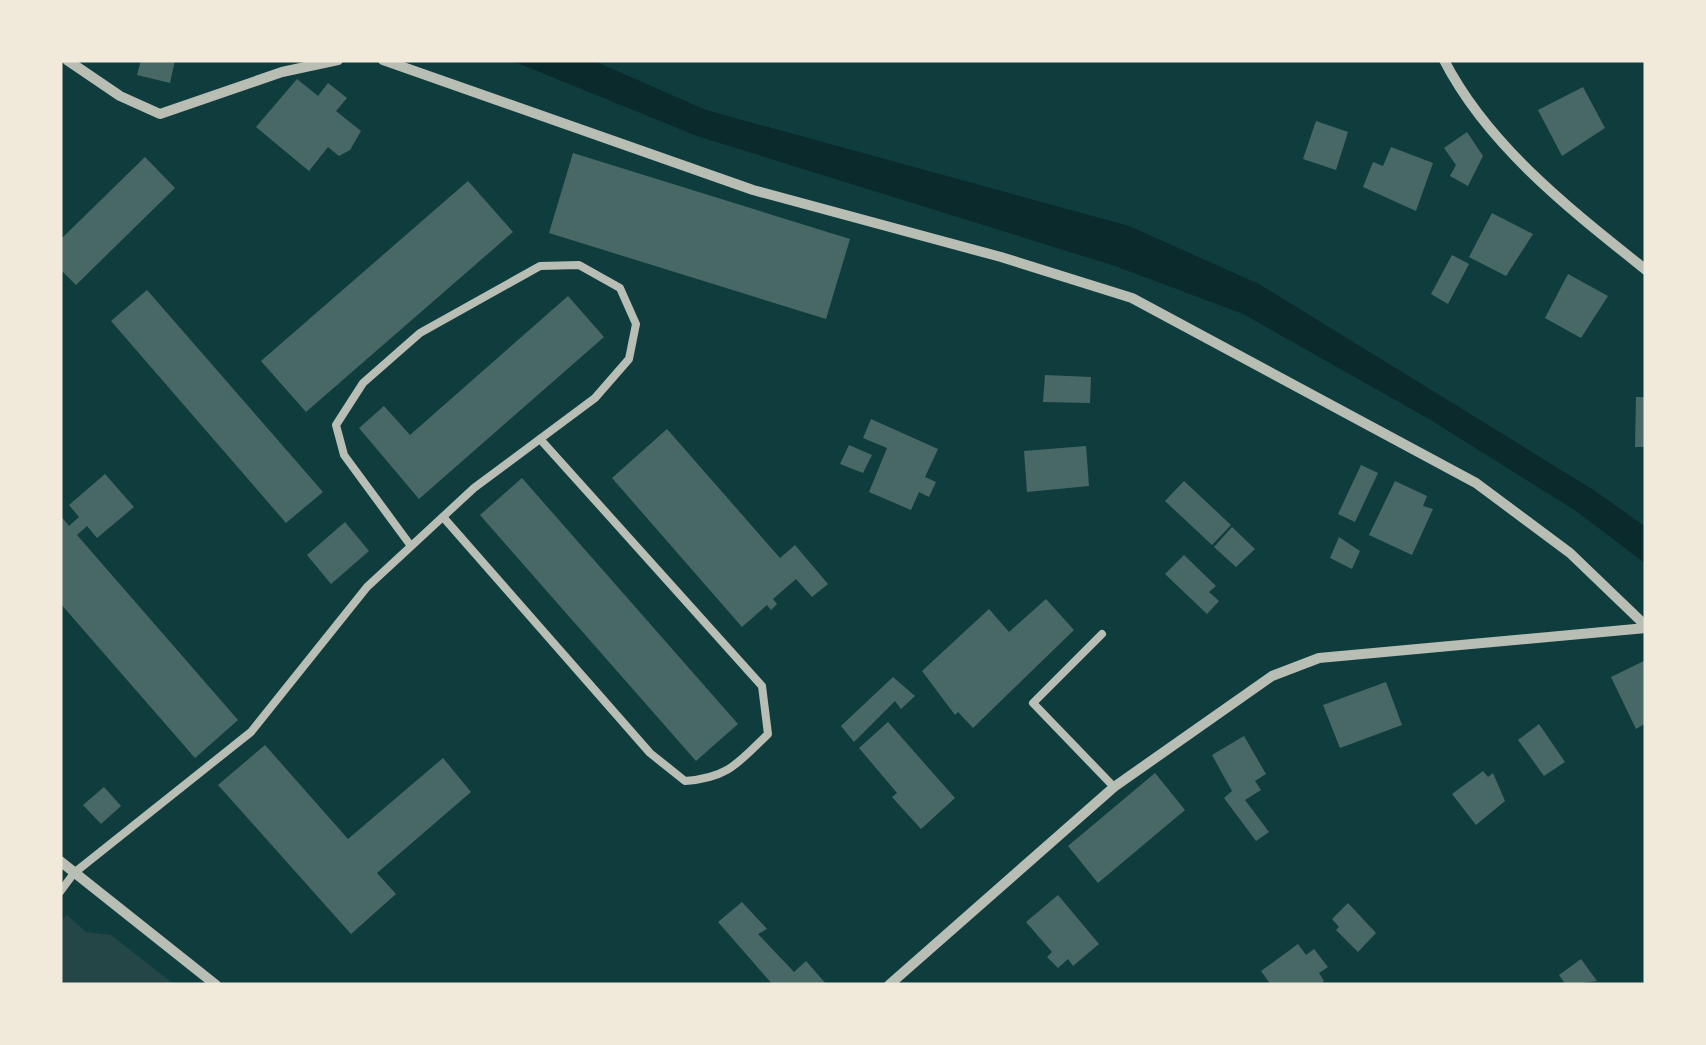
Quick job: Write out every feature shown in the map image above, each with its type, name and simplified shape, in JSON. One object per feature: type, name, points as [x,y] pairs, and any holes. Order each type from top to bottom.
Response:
[{"type":"street","points":[[67,60],[120,96],[160,114],[282,72],[338,60]]},
{"type":"street","points":[[382,60],[753,190],[1002,257],[1132,298],[1476,483],[1570,552],[1646,627]]},
{"type":"street","points":[[1444,60],[1459,89],[1552,195],[1646,270]]},
{"type":"street","points":[[889,985],[1114,786],[1272,676],[1319,658],[1646,627]]},
{"type":"street","points":[[60,861],[216,985]]},
{"type":"lane","points":[[60,892],[74,873],[251,732],[367,587],[411,546],[443,516],[595,398],[629,359],[636,324],[620,288],[579,264],[540,266],[420,333],[363,384],[336,425],[344,455],[411,546]]},
{"type":"lane","points":[[443,516],[650,754],[685,781],[716,779],[736,765],[768,734],[762,686],[540,439]]},
{"type":"lane","points":[[1102,634],[1034,703],[1114,786]]},
{"type":"shaded area","points":[[510,60],[592,60],[706,110],[1129,226],[1259,284],[1592,489],[1646,527],[1646,564],[1576,511],[1429,419],[1243,314],[1115,266],[697,136]]},
{"type":"shaded area","points":[[67,915],[86,932],[111,935],[175,985],[60,985],[60,922]]},
{"type":"building","points":[[141,60],[175,60],[170,83],[137,75]]},
{"type":"building","points":[[297,79],[318,96],[328,83],[347,98],[336,111],[361,131],[350,150],[339,156],[328,147],[309,171],[256,127]]},
{"type":"building","points":[[1583,87],[1605,128],[1562,156],[1538,110]]},
{"type":"building","points":[[1316,121],[1348,132],[1336,170],[1303,159]]},
{"type":"building","points":[[1467,132],[1483,156],[1468,186],[1450,176],[1456,165],[1444,148]]},
{"type":"building","points":[[1391,147],[1433,163],[1416,211],[1363,187],[1373,162],[1383,166]]},
{"type":"building","points":[[573,153],[850,239],[826,319],[549,233]]},
{"type":"building","points":[[145,157],[175,188],[76,285],[60,269],[60,240]]},
{"type":"building","points":[[468,181],[513,232],[306,412],[261,361]]},
{"type":"building","points":[[1492,213],[1533,234],[1506,276],[1469,257]]},
{"type":"building","points":[[1452,255],[1469,264],[1448,304],[1431,294]]},
{"type":"building","points":[[1568,274],[1608,296],[1581,338],[1545,318]]},
{"type":"building","points":[[147,290],[323,492],[286,523],[111,321]]},
{"type":"building","points":[[568,296],[604,337],[419,499],[359,428],[384,406],[410,435]]},
{"type":"building","points":[[1045,375],[1091,377],[1090,403],[1043,402]]},
{"type":"building","points":[[1636,397],[1646,397],[1646,447],[1635,447]]},
{"type":"building","points":[[871,419],[938,449],[925,477],[936,482],[929,497],[919,492],[911,510],[869,492],[887,448],[863,438]]},
{"type":"building","points":[[667,429],[780,558],[795,545],[828,584],[812,597],[796,579],[773,599],[777,604],[771,610],[767,605],[742,627],[612,478]]},
{"type":"building","points":[[849,445],[872,455],[863,473],[840,464]]},
{"type":"building","points":[[1086,446],[1089,486],[1027,492],[1024,451]]},
{"type":"building","points":[[1361,465],[1378,473],[1355,522],[1338,514]]},
{"type":"building","points":[[105,474],[134,507],[97,538],[87,526],[77,535],[238,720],[195,758],[60,603],[60,515],[69,526],[79,517],[69,505]]},
{"type":"building","points":[[522,478],[738,724],[696,761],[480,515]]},
{"type":"building","points":[[1184,481],[1231,525],[1212,545],[1165,501]]},
{"type":"building","points":[[1395,481],[1427,496],[1423,506],[1433,509],[1412,555],[1369,535]]},
{"type":"building","points":[[345,522],[369,551],[331,584],[307,555]]},
{"type":"building","points":[[1232,527],[1255,549],[1236,567],[1214,547]]},
{"type":"building","points":[[1339,537],[1360,551],[1352,569],[1330,558]]},
{"type":"building","points":[[1184,555],[1216,586],[1209,592],[1219,601],[1207,614],[1165,574]]},
{"type":"building","points":[[1046,599],[1074,630],[973,728],[958,712],[955,715],[922,671],[989,609],[1009,632]]},
{"type":"building","points":[[1646,660],[1646,723],[1636,729],[1611,677]]},
{"type":"building","points":[[893,677],[915,696],[901,709],[895,701],[854,742],[841,726]]},
{"type":"building","points":[[1386,682],[1402,725],[1340,748],[1323,705]]},
{"type":"building","points":[[888,722],[955,798],[921,829],[892,797],[897,793],[859,748]]},
{"type":"building","points":[[1539,724],[1565,762],[1544,776],[1518,740]]},
{"type":"building","points":[[1244,736],[1266,774],[1255,781],[1261,790],[1245,800],[1269,832],[1256,841],[1224,798],[1232,791],[1212,755]]},
{"type":"building","points":[[265,745],[348,839],[443,758],[471,792],[377,873],[396,894],[351,934],[218,785]]},
{"type":"building","points":[[1483,771],[1488,777],[1493,773],[1505,801],[1476,825],[1452,794]]},
{"type":"building","points":[[1155,773],[1185,810],[1098,883],[1068,846]]},
{"type":"building","points":[[104,787],[121,806],[101,824],[83,805]]},
{"type":"building","points":[[1058,895],[1099,944],[1073,966],[1068,959],[1058,968],[1047,957],[1052,952],[1026,922]]},
{"type":"building","points":[[742,902],[767,929],[758,934],[794,972],[806,961],[827,985],[773,985],[718,922]]},
{"type":"building","points":[[1348,903],[1376,933],[1358,952],[1336,930],[1339,927],[1332,919]]},
{"type":"building","points":[[1298,944],[1306,955],[1314,949],[1328,967],[1319,973],[1324,981],[1319,985],[1271,985],[1261,971]]},
{"type":"building","points":[[1581,959],[1597,981],[1566,985],[1559,975]]}]
